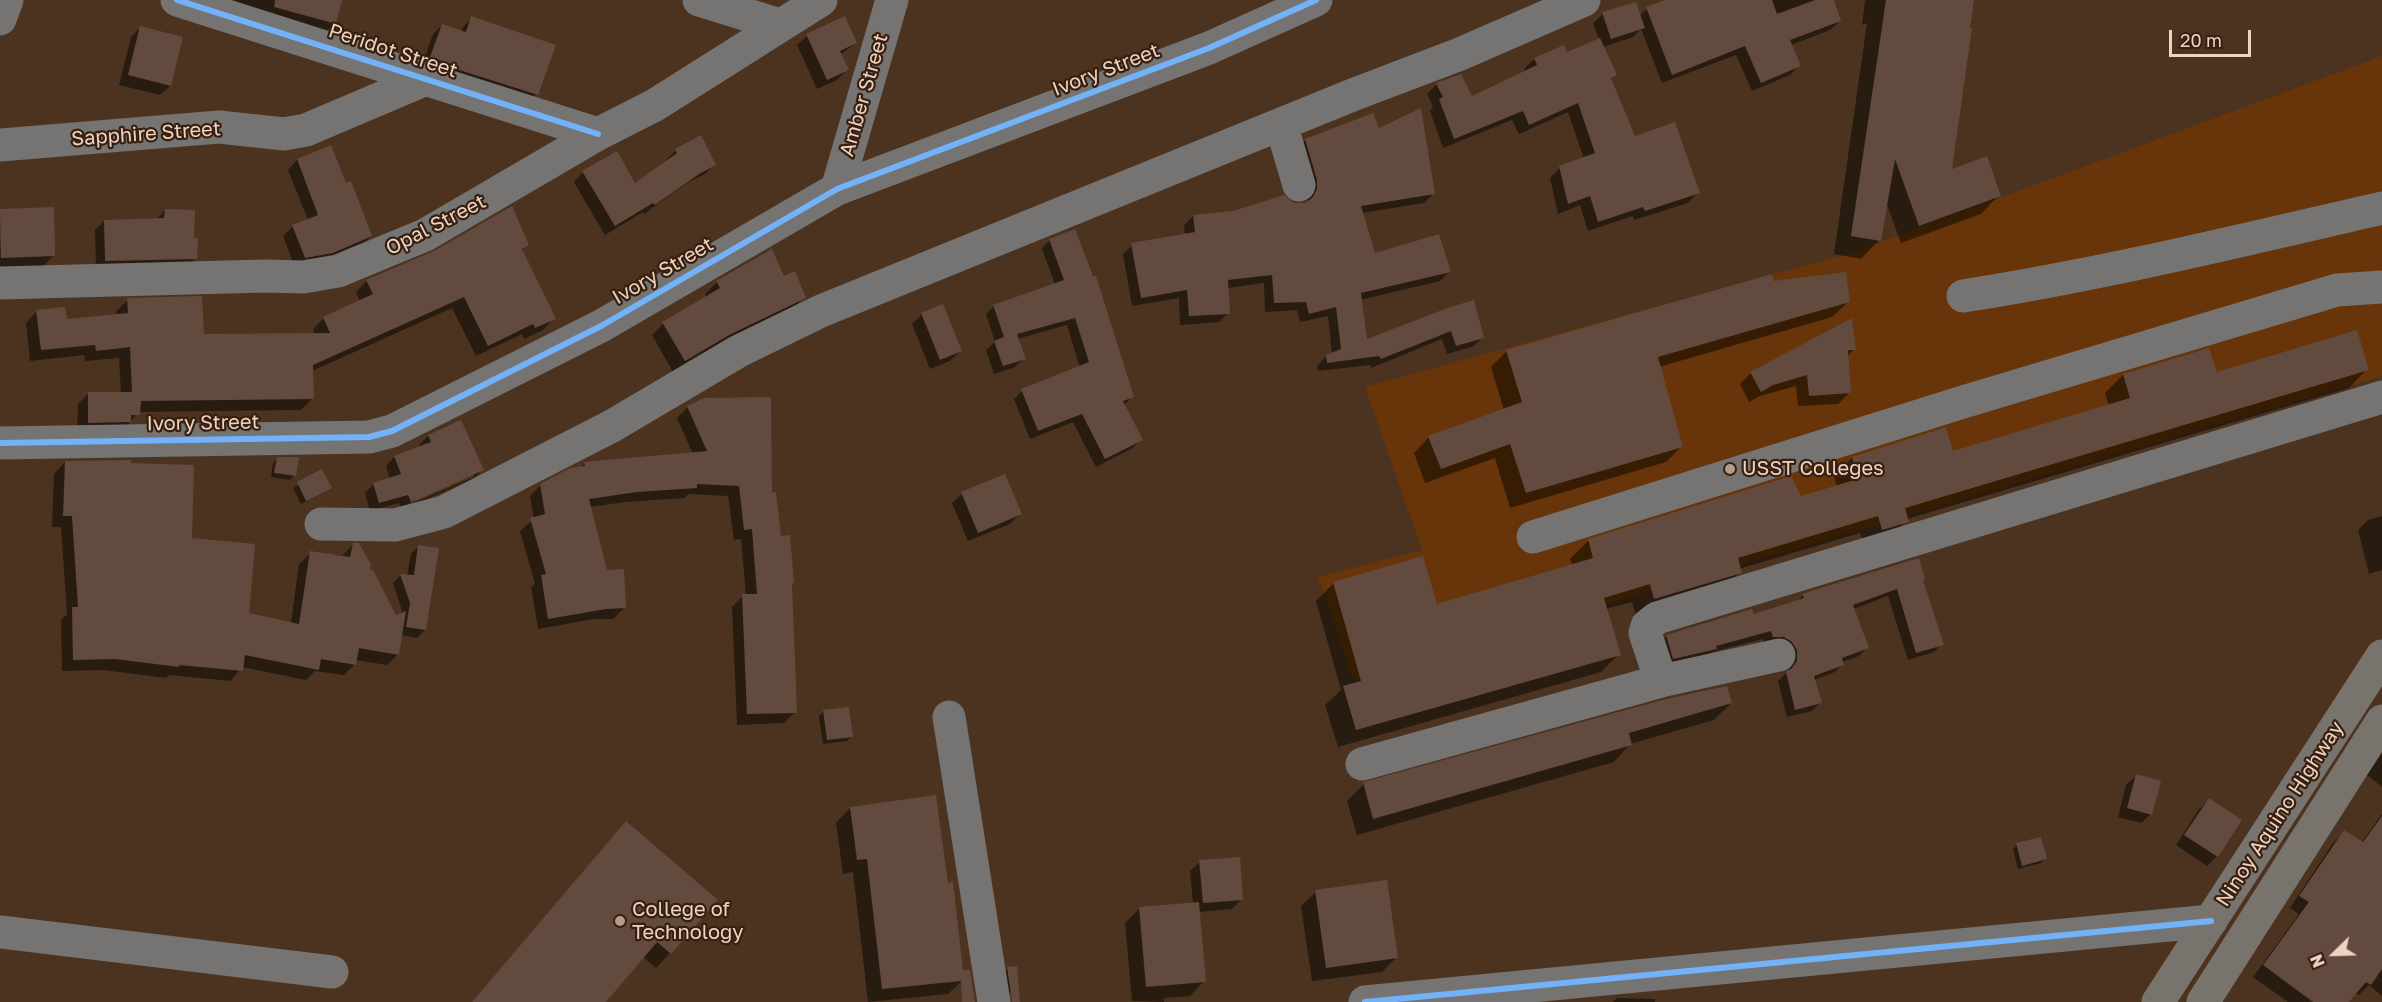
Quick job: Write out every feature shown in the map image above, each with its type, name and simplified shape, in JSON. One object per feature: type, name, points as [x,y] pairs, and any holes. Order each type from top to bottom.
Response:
[{"type":"main road","name":"Ninoy Aquino Highway","points":[[2158,1002],[2382,656]]},
{"type":"main road","name":"Ninoy Aquino Highway","points":[[2203,1002],[2382,722]]},
{"type":"main road","points":[[2241,875],[2271,894]]},
{"type":"street","points":[[0,19],[7,0]]},
{"type":"street","name":"Peridot Street","points":[[177,0],[598,134]]},
{"type":"street","points":[[699,0],[780,25]]},
{"type":"street","name":"Opal Street","points":[[0,283],[303,277],[338,271],[425,235],[598,134],[655,105],[821,0]]},
{"type":"street","name":"Amber Street","points":[[837,189],[892,0]]},
{"type":"street","name":"Ivory Street","points":[[0,442],[369,438],[392,431],[601,326],[837,189],[1209,48],[1316,0]]},
{"type":"street","points":[[321,524],[395,525],[444,512],[612,426],[740,351],[821,311],[1281,123],[1460,54],[1584,0]]},
{"type":"street","name":"Sapphire Street","points":[[0,146],[219,127],[284,134],[306,130],[426,79]]},
{"type":"street","points":[[1281,123],[1299,185]]},
{"type":"street","points":[[1963,296],[2042,283],[2382,208]]},
{"type":"street","points":[[1533,537],[1963,402],[2337,290],[2382,287]]},
{"type":"street","points":[[1661,681],[1645,633],[1647,626],[1657,618],[2382,397]]},
{"type":"street","points":[[1362,764],[1661,681],[1779,655]]},
{"type":"street","points":[[950,717],[994,1002]]},
{"type":"street","points":[[1365,1002],[1579,992],[2211,921]]},
{"type":"street","points":[[0,932],[332,972]]},
{"type":"shaded area","name":"USST Colleges","points":[[2382,56],[2382,376],[1353,679],[1318,577],[1422,550],[1365,387],[1851,253]]},
{"type":"building","points":[[275,0],[342,0],[336,24],[274,7]]},
{"type":"building","points":[[1665,0],[1772,0],[1777,14],[1815,0],[1834,0],[1841,21],[1790,40],[1801,66],[1761,83],[1745,46],[1672,75],[1646,7]]},
{"type":"building","points":[[1886,0],[1974,0],[1952,169],[1987,156],[2001,196],[1919,226],[1895,159],[1881,241],[1851,236]]},
{"type":"building","points":[[1636,2],[1645,28],[1611,39],[1602,12]]},
{"type":"building","points":[[471,16],[556,45],[538,95],[453,68],[454,65],[430,57],[442,24],[466,32]]},
{"type":"building","points":[[845,16],[857,43],[840,51],[849,70],[827,80],[806,34]]},
{"type":"building","points":[[140,26],[183,37],[171,86],[128,75]]},
{"type":"building","points":[[1600,38],[1617,75],[1611,78],[1635,136],[1675,122],[1700,193],[1645,211],[1643,207],[1598,222],[1590,196],[1568,204],[1559,166],[1595,153],[1578,103],[1529,125],[1523,111],[1454,139],[1439,99],[1443,97],[1436,83],[1461,74],[1472,96],[1537,65],[1534,58],[1564,45],[1567,52]]},
{"type":"building","points":[[1421,108],[1435,194],[1361,206],[1375,253],[1439,234],[1451,272],[1361,293],[1367,339],[1474,300],[1484,338],[1456,346],[1451,331],[1381,359],[1379,356],[1327,363],[1326,355],[1341,349],[1336,307],[1309,314],[1306,302],[1274,303],[1272,275],[1228,280],[1230,314],[1189,316],[1187,290],[1141,298],[1131,243],[1195,232],[1193,215],[1233,211],[1284,195],[1294,203],[1305,203],[1313,197],[1317,189],[1317,180],[1305,139],[1373,113],[1379,128]]},
{"type":"building","points":[[701,135],[716,165],[655,205],[653,203],[615,226],[582,171],[617,151],[635,183],[677,153],[675,149]]},
{"type":"building","points":[[331,145],[346,183],[351,181],[372,236],[333,253],[305,258],[292,225],[318,215],[297,159]]},
{"type":"building","points":[[512,206],[529,245],[522,249],[556,319],[535,328],[533,324],[488,346],[464,297],[313,365],[314,399],[141,401],[140,415],[131,415],[131,422],[88,423],[88,392],[132,392],[130,347],[96,351],[95,345],[41,350],[36,310],[65,307],[67,319],[128,313],[127,298],[202,296],[204,334],[330,333],[323,317],[373,294],[366,280],[434,251]]},
{"type":"building","points":[[54,207],[55,256],[1,258],[0,209]]},
{"type":"building","points":[[165,209],[195,210],[194,238],[198,238],[197,259],[105,261],[104,220],[164,218]]},
{"type":"building","points":[[1075,229],[1093,276],[1096,276],[1134,397],[1123,401],[1143,440],[1105,459],[1082,414],[1038,431],[1021,389],[1089,362],[1075,318],[1017,334],[1026,359],[1003,366],[994,341],[1004,337],[993,305],[1064,280],[1049,239]]},
{"type":"building","points":[[772,249],[784,276],[795,271],[806,298],[731,334],[685,361],[662,322],[720,288],[716,281]]},
{"type":"building","points":[[1846,272],[1850,302],[1658,357],[1683,447],[1526,493],[1510,444],[1441,469],[1428,436],[1522,402],[1506,350],[1772,274],[1774,281]]},
{"type":"building","points":[[943,304],[962,351],[940,360],[921,313]]},
{"type":"building","points":[[1852,318],[1856,350],[1848,350],[1851,393],[1809,396],[1807,375],[1773,385],[1761,392],[1750,372]]},
{"type":"building","points":[[2357,330],[2369,370],[1905,508],[1909,522],[1882,530],[1878,516],[1738,558],[1742,573],[1654,599],[1650,584],[1604,598],[1621,655],[1356,730],[1343,686],[1361,681],[1333,582],[1423,556],[1437,604],[1593,558],[1588,539],[1791,476],[1801,496],[1858,479],[1852,457],[1946,427],[1953,451],[2130,398],[2123,374],[2209,348],[2217,372]]},
{"type":"building","points":[[771,397],[772,493],[776,492],[781,536],[790,535],[794,583],[792,583],[797,713],[747,714],[742,594],[757,594],[752,529],[744,530],[739,486],[697,484],[697,488],[637,492],[589,499],[607,570],[624,569],[626,608],[606,609],[548,619],[541,575],[546,574],[530,518],[545,514],[540,484],[570,468],[585,466],[584,462],[707,451],[687,406],[704,398]]},
{"type":"building","points":[[461,420],[484,470],[417,500],[411,501],[408,495],[379,503],[373,483],[401,474],[394,456],[431,442],[428,435]]},
{"type":"building","points":[[277,457],[299,457],[296,476],[274,473]]},
{"type":"building","points":[[131,460],[131,463],[194,465],[192,538],[255,544],[249,613],[299,624],[310,551],[350,557],[353,543],[359,543],[371,565],[370,570],[373,570],[396,615],[406,611],[399,655],[359,648],[356,665],[321,659],[319,670],[245,655],[243,671],[179,665],[179,667],[115,659],[73,660],[72,607],[78,607],[72,516],[63,516],[65,461]]},
{"type":"building","points":[[322,469],[332,488],[306,501],[297,482]]},
{"type":"building","points":[[1005,474],[1022,514],[978,533],[961,492]]},
{"type":"building","points":[[418,545],[439,548],[426,630],[406,627],[410,603],[400,574],[414,575]]},
{"type":"building","points":[[1919,558],[1925,579],[1923,580],[1944,645],[1916,653],[1897,589],[1853,605],[1869,648],[1842,658],[1844,665],[1814,676],[1822,703],[1795,710],[1786,672],[1797,661],[1797,650],[1792,642],[1784,637],[1773,637],[1771,631],[1716,646],[1717,649],[1673,659],[1666,635],[1752,609],[1754,614],[1804,598],[1802,594]]},
{"type":"building","points":[[1727,686],[1732,703],[1629,733],[1632,745],[1373,819],[1363,782],[1666,699]]},
{"type":"building","points":[[849,707],[853,737],[827,740],[823,710]]},
{"type":"building","points":[[2136,774],[2161,781],[2152,815],[2127,808]]},
{"type":"building","points":[[936,795],[948,883],[953,882],[963,970],[970,970],[975,1002],[962,1002],[961,981],[882,989],[867,859],[857,860],[850,807]]},
{"type":"building","points":[[2209,798],[2242,820],[2218,857],[2184,835]]},
{"type":"building","points":[[2382,816],[2382,969],[2371,985],[2366,982],[2349,1002],[2313,1002],[2263,965],[2309,902],[2299,896],[2344,830],[2363,842]]},
{"type":"building","name":"College of Technology","points":[[626,821],[718,900],[671,954],[657,942],[606,1002],[472,1002]]},
{"type":"building","points":[[2041,837],[2047,859],[2022,866],[2016,843]]},
{"type":"building","points":[[1240,857],[1243,900],[1203,903],[1199,860]]},
{"type":"building","points":[[1387,880],[1398,958],[1326,968],[1315,890]]},
{"type":"building","points":[[1199,902],[1206,982],[1146,987],[1139,907]]},
{"type":"building","points":[[1017,966],[1020,1002],[1012,1002],[1007,967]]},
{"type":"cycle path","points":[[177,0],[598,134]]},
{"type":"cycle path","points":[[0,443],[369,437],[392,431],[601,326],[837,189],[1209,48],[1316,0]]},
{"type":"cycle path","points":[[1365,1002],[2211,921]]},
{"type":"place","name":"USST Colleges","points":[[1730,469]]},
{"type":"place","name":"College of Technology","points":[[620,921]]}]
